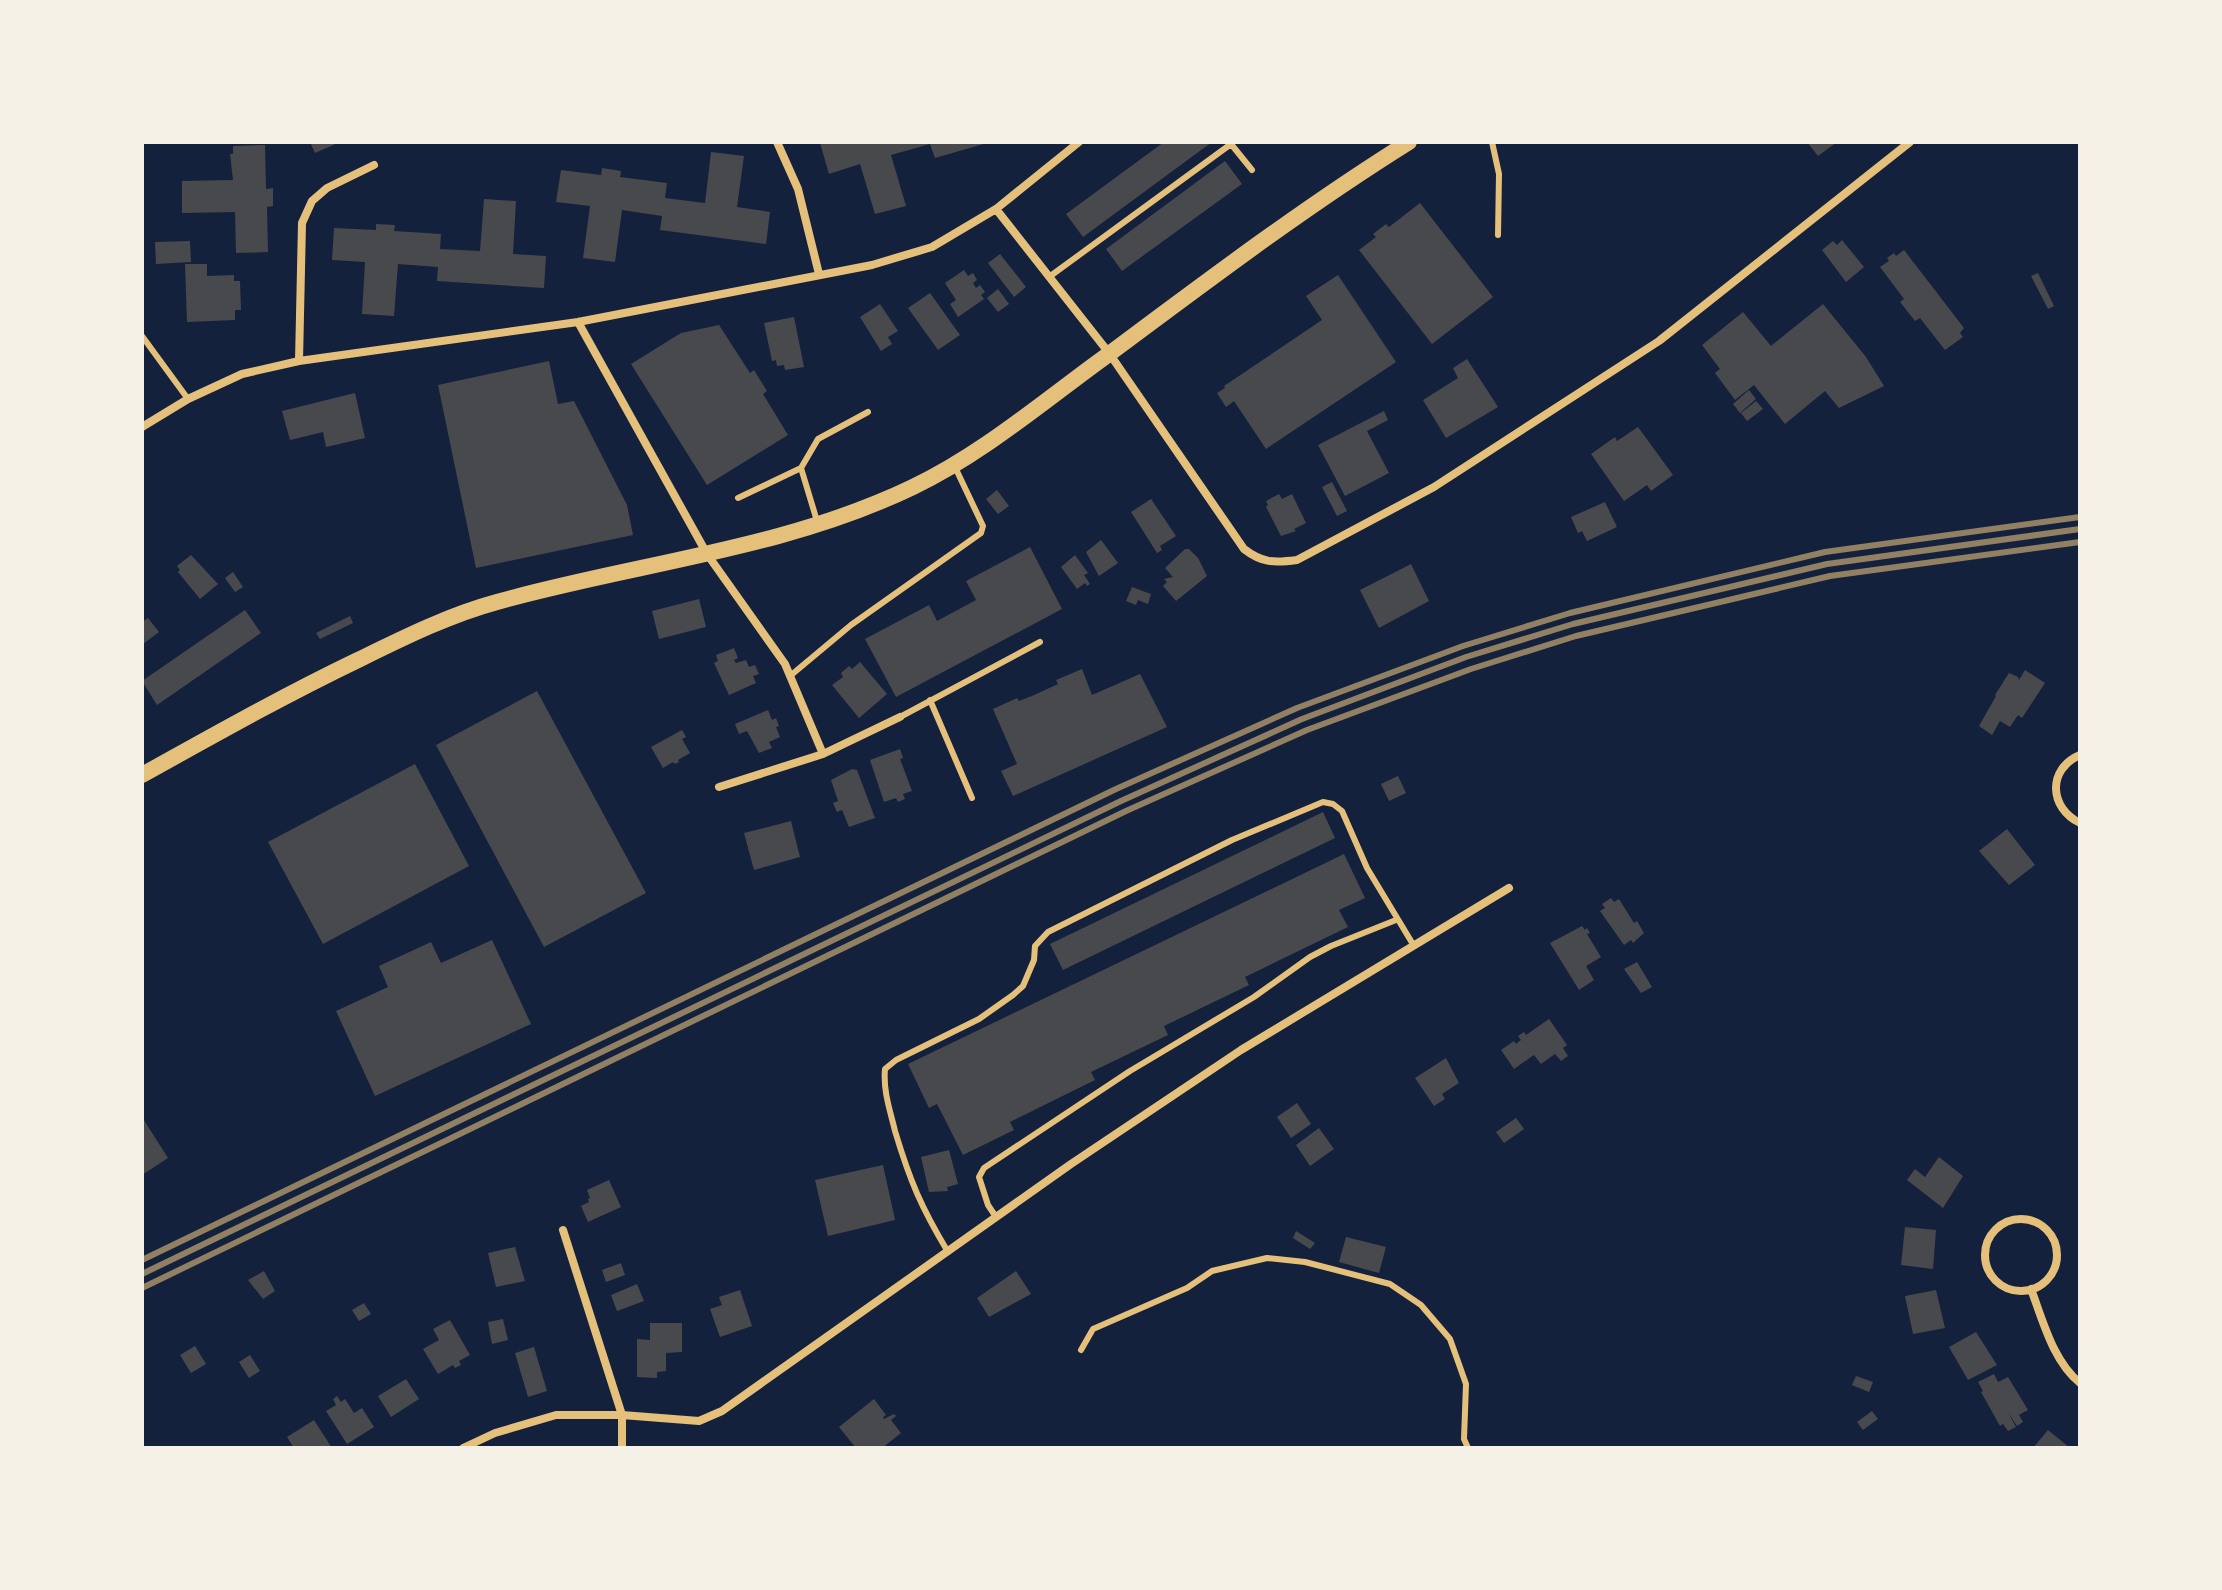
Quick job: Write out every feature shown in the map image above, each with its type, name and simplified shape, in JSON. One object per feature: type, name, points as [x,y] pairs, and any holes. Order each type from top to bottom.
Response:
[{"type":"main road","points":[[142,775],[302,687],[408,635],[494,603],[643,566],[744,546],[818,525],[915,486],[1000,435],[1328,194],[1409,142]]},
{"type":"street","points":[[777,142],[798,189],[819,274]]},
{"type":"street","points":[[142,427],[188,399],[242,374],[299,361],[578,322],[872,265],[932,247],[996,209],[1079,142]]},
{"type":"street","points":[[996,209],[1109,353],[1244,549],[1257,559],[1272,563],[1297,560],[1434,487],[1659,341],[1910,142]]},
{"type":"street","points":[[299,361],[302,223],[312,201],[327,188],[374,165]]},
{"type":"street","points":[[578,322],[707,554],[785,664],[823,754]]},
{"type":"street","points":[[719,787],[823,754],[900,717]]},
{"type":"street","points":[[2080,755],[2066,763],[2055,785],[2061,809],[2080,823]]},
{"type":"street","points":[[463,1448],[495,1433],[556,1415],[622,1415],[699,1421],[722,1411],[1071,1164],[1241,1050],[1509,888]]},
{"type":"street","points":[[2024,1218],[2036,1221],[2054,1239],[2056,1263],[2051,1275],[2031,1289],[2018,1291],[2006,1288],[1989,1270],[1985,1258],[1991,1234],[2011,1220],[2024,1218]]},
{"type":"street","points":[[563,1230],[622,1415],[622,1448]]},
{"type":"street","points":[[2031,1289],[2051,1343],[2072,1377],[2080,1383]]},
{"type":"lane","points":[[1492,142],[1499,174],[1498,235]]},
{"type":"lane","points":[[1049,277],[1231,144],[1252,170]]},
{"type":"lane","points":[[142,336],[188,399]]},
{"type":"lane","points":[[738,498],[801,468],[818,439],[868,412]]},
{"type":"lane","points":[[790,676],[851,625],[981,533],[983,526],[953,463]]},
{"type":"lane","points":[[801,468],[818,525]]},
{"type":"lane","points":[[900,717],[1040,642]]},
{"type":"lane","points":[[930,700],[972,798]]},
{"type":"lane","points":[[948,1252],[909,1180],[884,1092],[885,1069],[979,1019],[1013,995],[1023,986],[1034,960],[1035,946],[1048,932],[1232,840],[1323,802],[1333,804],[1342,811],[1367,868],[1414,946]]},
{"type":"lane","points":[[996,1217],[988,1205],[979,1177],[984,1168],[1130,1071],[1254,997],[1310,957],[1396,920]]},
{"type":"lane","points":[[1081,1350],[1093,1329],[1187,1288],[1212,1271],[1267,1258],[1305,1262],[1390,1284],[1421,1305],[1450,1339],[1466,1384],[1464,1439],[1468,1448]]},
{"type":"building","points":[[310,142],[340,142],[315,153]]},
{"type":"building","points":[[987,142],[935,158],[930,144],[891,155],[906,206],[875,214],[860,164],[829,174],[820,143]]},
{"type":"building","points":[[1164,142],[1212,142],[1083,237],[1066,214]]},
{"type":"building","points":[[1807,142],[1837,142],[1818,156]]},
{"type":"building","points":[[265,145],[266,189],[273,188],[273,206],[267,207],[268,252],[236,253],[235,212],[182,213],[182,181],[233,180],[230,154],[233,154],[233,146]]},
{"type":"building","points":[[711,152],[744,156],[737,207],[770,212],[766,244],[660,230],[662,216],[622,210],[615,262],[583,258],[590,206],[556,202],[561,170],[601,175],[602,168],[621,171],[620,177],[667,183],[665,198],[705,203]]},
{"type":"building","points":[[1225,161],[1242,184],[1122,271],[1106,249]]},
{"type":"building","points":[[484,199],[516,201],[513,254],[546,256],[544,288],[437,281],[438,267],[398,264],[394,316],[362,314],[365,262],[332,260],[334,228],[376,230],[376,224],[395,225],[394,231],[441,234],[440,249],[480,251]]},
{"type":"building","points":[[1420,203],[1493,297],[1432,344],[1359,250],[1376,237],[1373,234],[1386,224],[1389,227]]},
{"type":"building","points":[[1842,240],[1864,267],[1846,282],[1822,250],[1833,241],[1837,245]]},
{"type":"building","points":[[190,241],[191,262],[156,264],[155,242]]},
{"type":"building","points":[[1904,250],[1964,328],[1960,333],[1963,337],[1945,350],[1920,318],[1915,321],[1900,302],[1904,299],[1880,267],[1894,253],[1896,256]]},
{"type":"building","points":[[1000,254],[1026,287],[1014,297],[988,263]]},
{"type":"building","points":[[185,264],[207,264],[207,276],[234,275],[234,281],[240,281],[241,310],[235,310],[235,320],[187,322]]},
{"type":"building","points":[[964,270],[968,276],[973,273],[977,280],[973,283],[976,288],[980,285],[985,292],[981,295],[984,299],[958,317],[950,304],[956,300],[945,283]]},
{"type":"building","points":[[2038,273],[2054,306],[2048,309],[2031,276]]},
{"type":"building","points":[[1338,275],[1396,362],[1266,449],[1234,401],[1226,407],[1217,393],[1322,320],[1306,296]]},
{"type":"building","points":[[998,289],[1009,304],[998,312],[987,298]]},
{"type":"building","points":[[930,293],[960,335],[938,350],[908,308]]},
{"type":"building","points":[[880,304],[898,331],[888,337],[892,344],[881,351],[860,317]]},
{"type":"building","points":[[1823,304],[1866,357],[1884,386],[1839,408],[1825,391],[1785,424],[1754,385],[1735,400],[1715,373],[1720,369],[1702,345],[1743,312],[1771,346]]},
{"type":"building","points":[[794,317],[804,367],[785,370],[784,365],[777,366],[776,360],[772,361],[764,323]]},
{"type":"building","points":[[719,325],[750,373],[754,370],[767,391],[763,394],[788,435],[707,485],[631,364],[681,333]]},
{"type":"building","points":[[1467,359],[1498,407],[1446,438],[1423,400],[1458,378],[1453,368]]},
{"type":"building","points":[[549,361],[558,404],[574,401],[627,505],[633,535],[476,568],[438,385]]},
{"type":"building","points":[[1749,390],[1756,399],[1740,413],[1733,404]]},
{"type":"building","points":[[355,393],[365,438],[326,447],[323,432],[290,440],[282,411]]},
{"type":"building","points":[[1756,401],[1763,409],[1747,421],[1741,413]]},
{"type":"building","points":[[1384,411],[1388,420],[1367,431],[1389,473],[1345,496],[1318,445]]},
{"type":"building","points":[[1638,427],[1673,475],[1651,491],[1647,485],[1624,501],[1591,454],[1615,437],[1617,441]]},
{"type":"building","points":[[1332,482],[1347,511],[1337,516],[1322,487]]},
{"type":"building","points":[[997,490],[1009,506],[998,514],[986,499]]},
{"type":"building","points":[[1279,494],[1282,499],[1292,494],[1306,523],[1294,529],[1296,531],[1281,536],[1266,507],[1266,501]]},
{"type":"building","points":[[1151,499],[1176,536],[1160,546],[1162,550],[1157,553],[1131,512]]},
{"type":"building","points":[[1605,502],[1617,527],[1587,541],[1582,531],[1578,533],[1571,517]]},
{"type":"building","points":[[1101,540],[1118,563],[1099,576],[1086,552]]},
{"type":"building","points":[[1030,547],[1062,609],[896,697],[865,639],[929,605],[937,621],[976,600],[966,581]]},
{"type":"building","points":[[1185,549],[1198,558],[1207,576],[1176,601],[1163,586],[1167,582],[1164,579],[1173,577],[1165,568]]},
{"type":"building","points":[[191,555],[218,584],[200,599],[178,572],[177,566]]},
{"type":"building","points":[[1075,555],[1088,573],[1084,575],[1090,584],[1087,586],[1085,583],[1077,589],[1061,567]]},
{"type":"building","points":[[1411,564],[1429,601],[1379,628],[1360,590]]},
{"type":"building","points":[[233,572],[243,587],[235,592],[225,578]]},
{"type":"building","points":[[1132,587],[1151,594],[1148,604],[1138,600],[1136,605],[1126,601]]},
{"type":"building","points":[[699,599],[706,627],[659,639],[652,611]]},
{"type":"building","points":[[245,610],[261,633],[157,705],[142,681]]},
{"type":"building","points":[[350,616],[353,623],[320,639],[316,633]]},
{"type":"building","points":[[148,618],[159,632],[143,644],[142,622]]},
{"type":"building","points":[[734,648],[738,658],[734,660],[736,663],[746,660],[749,667],[755,665],[759,674],[753,676],[756,683],[729,695],[714,663],[718,661],[716,655]]},
{"type":"building","points":[[860,662],[887,694],[859,718],[832,685],[843,677],[841,673],[849,666],[852,669]]},
{"type":"building","points":[[1082,669],[1092,695],[1140,674],[1167,727],[1013,796],[1001,771],[1017,764],[993,709],[1017,698],[1019,701],[1032,696],[1058,684],[1056,680]]},
{"type":"building","points":[[2025,670],[2045,683],[2022,718],[2018,715],[2010,727],[2000,721],[1992,735],[1979,726],[2009,673],[2019,680]]},
{"type":"building","points":[[537,691],[646,893],[544,947],[436,745]]},
{"type":"building","points":[[768,710],[772,720],[776,718],[780,737],[769,742],[772,748],[759,753],[747,731],[739,734],[735,724]]},
{"type":"building","points":[[682,730],[686,737],[682,739],[690,753],[679,762],[663,768],[651,747]]},
{"type":"building","points":[[900,749],[903,758],[900,759],[912,791],[903,794],[905,799],[898,802],[896,798],[884,802],[870,760]]},
{"type":"building","points":[[415,764],[469,866],[323,944],[268,842]]},
{"type":"building","points":[[852,769],[857,770],[875,818],[849,827],[842,810],[837,812],[833,803],[838,801],[831,780]]},
{"type":"building","points":[[1398,776],[1406,793],[1389,801],[1381,784]]},
{"type":"building","points":[[1323,812],[1335,838],[1063,970],[1050,944]]},
{"type":"building","points":[[791,821],[800,857],[754,870],[744,833]]},
{"type":"building","points":[[2007,829],[2035,865],[2009,885],[1979,851]]},
{"type":"building","points":[[1344,854],[1365,898],[1339,910],[1348,927],[1245,977],[1249,985],[1164,1026],[1168,1035],[1091,1072],[1095,1080],[1010,1122],[1014,1130],[963,1155],[937,1104],[929,1108],[908,1064]]},
{"type":"building","points":[[1611,898],[1614,902],[1619,899],[1644,933],[1633,943],[1631,940],[1624,945],[1600,911],[1605,908],[1602,904]]},
{"type":"building","points":[[1582,926],[1585,930],[1587,928],[1590,933],[1587,934],[1601,957],[1586,966],[1594,980],[1579,990],[1550,943]]},
{"type":"building","points":[[492,940],[531,1024],[375,1096],[336,1011],[388,987],[379,966],[431,942],[441,963]]},
{"type":"building","points":[[1637,962],[1652,987],[1641,993],[1624,969]]},
{"type":"building","points":[[1549,1019],[1567,1045],[1563,1048],[1568,1056],[1561,1061],[1555,1054],[1541,1064],[1534,1055],[1514,1069],[1501,1050],[1514,1041],[1516,1044],[1521,1040],[1518,1036],[1524,1032],[1526,1035]]},
{"type":"building","points":[[1446,1058],[1459,1083],[1442,1094],[1445,1099],[1434,1106],[1415,1078]]},
{"type":"building","points":[[1297,1103],[1311,1124],[1291,1138],[1277,1117]]},
{"type":"building","points":[[142,1117],[168,1158],[142,1175]]},
{"type":"building","points":[[1516,1118],[1524,1129],[1504,1143],[1496,1132]]},
{"type":"building","points":[[1319,1128],[1334,1149],[1310,1166],[1296,1145]]},
{"type":"building","points":[[949,1150],[958,1184],[947,1187],[948,1191],[929,1192],[921,1157]]},
{"type":"building","points":[[1939,1157],[1963,1176],[1943,1208],[1907,1180],[1915,1169],[1925,1177]]},
{"type":"building","points":[[883,1165],[895,1220],[828,1236],[815,1180]]},
{"type":"building","points":[[609,1180],[621,1207],[588,1222],[581,1206],[589,1202],[587,1190]]},
{"type":"building","points":[[1905,1227],[1936,1230],[1933,1269],[1901,1265]]},
{"type":"building","points":[[1296,1231],[1315,1243],[1310,1249],[1293,1238]]},
{"type":"building","points":[[1346,1237],[1386,1247],[1379,1273],[1339,1262]]},
{"type":"building","points":[[515,1247],[525,1281],[496,1287],[488,1253]]},
{"type":"building","points":[[621,1263],[625,1275],[606,1282],[602,1270]]},
{"type":"building","points":[[264,1271],[275,1291],[263,1299],[248,1280]]},
{"type":"building","points":[[1016,1271],[1031,1294],[989,1317],[977,1298]]},
{"type":"building","points":[[637,1284],[644,1301],[617,1311],[611,1295]]},
{"type":"building","points":[[740,1290],[752,1326],[720,1337],[710,1309],[722,1305],[719,1297]]},
{"type":"building","points":[[1936,1290],[1945,1328],[1913,1334],[1905,1296]]},
{"type":"building","points":[[364,1303],[371,1314],[359,1321],[352,1310]]},
{"type":"building","points":[[503,1319],[508,1340],[492,1344],[488,1322]]},
{"type":"building","points":[[450,1320],[470,1355],[459,1361],[461,1365],[455,1368],[453,1365],[438,1374],[423,1349],[439,1340],[433,1329]]},
{"type":"building","points":[[650,1323],[682,1323],[682,1352],[666,1353],[666,1371],[657,1372],[657,1378],[637,1377],[637,1339],[650,1340]]},
{"type":"building","points":[[1976,1332],[1997,1365],[1968,1380],[1949,1347]]},
{"type":"building","points":[[195,1346],[206,1364],[191,1373],[180,1355]]},
{"type":"building","points":[[534,1347],[547,1391],[528,1397],[515,1353]]},
{"type":"building","points":[[250,1355],[260,1371],[249,1378],[239,1362]]},
{"type":"building","points":[[1994,1374],[1998,1382],[2008,1377],[2028,1410],[2019,1415],[2023,1422],[2017,1426],[2008,1412],[2016,1427],[2008,1431],[2003,1424],[2000,1426],[1978,1382]]},
{"type":"building","points":[[1856,1376],[1873,1382],[1869,1392],[1852,1385]]},
{"type":"building","points":[[406,1379],[419,1399],[391,1417],[378,1396]]},
{"type":"building","points":[[337,1396],[341,1402],[345,1399],[354,1413],[362,1408],[374,1427],[347,1444],[326,1411],[336,1405],[333,1399]]},
{"type":"building","points":[[874,1399],[886,1415],[884,1419],[894,1414],[896,1416],[891,1420],[901,1433],[882,1448],[856,1448],[839,1427]]},
{"type":"building","points":[[1872,1411],[1878,1419],[1863,1430],[1857,1422]]},
{"type":"building","points":[[314,1420],[332,1448],[294,1448],[287,1437]]},
{"type":"building","points":[[2048,1430],[2070,1448],[2033,1448]]},
{"type":"railway","points":[[142,1260],[1116,789],[1297,708],[1463,646],[1570,613],[1825,552],[2080,517]]},
{"type":"railway","points":[[142,1274],[1121,801],[1302,719],[1466,657],[1573,624],[1827,564],[2080,529]]},
{"type":"railway","points":[[142,1288],[1126,811],[1307,730],[1471,669],[1576,636],[1830,576],[2080,542]]}]
